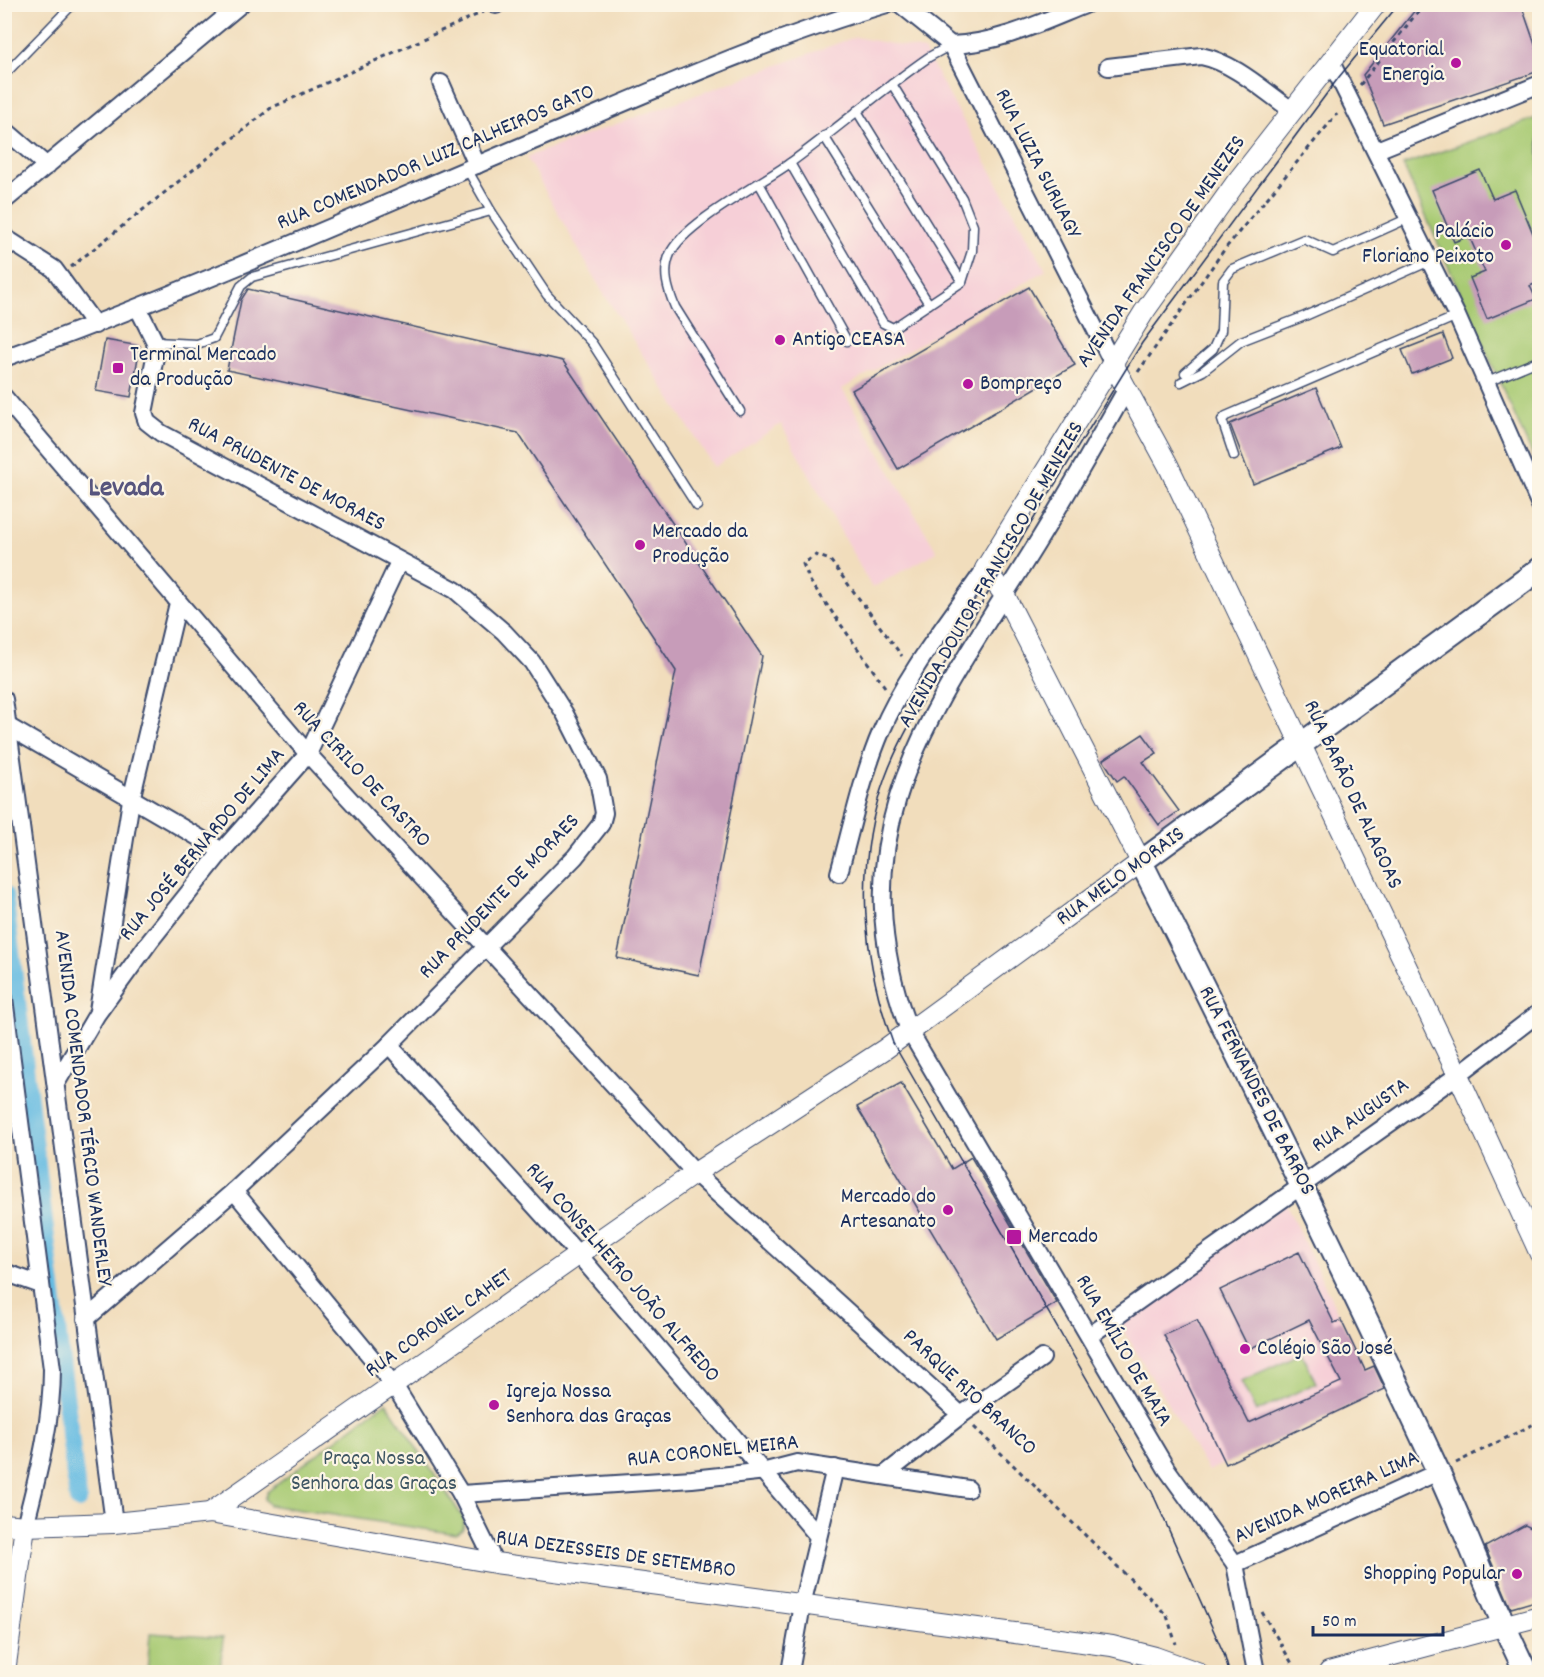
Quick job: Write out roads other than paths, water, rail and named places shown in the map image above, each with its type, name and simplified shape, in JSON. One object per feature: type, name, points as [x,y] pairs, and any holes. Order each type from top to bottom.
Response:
[{"type":"main road","name":"RUA MELO MORAIS","points":[[1141,862],[1302,746],[1539,569]]},
{"type":"main road","name":"RUA FERNANDES DE BARROS","points":[[1141,862],[1302,1184],[1438,1472],[1503,1626],[1526,1672]]},
{"type":"street","points":[[4,201],[241,4]]},
{"type":"street","name":"RUA COMENDADOR LUIZ CALHEIROS GATO","points":[[4,358],[138,308],[704,69],[834,20],[887,4]]},
{"type":"street","name":"RUA LUZIA SURUAGY","points":[[900,4],[951,45],[1112,362]]},
{"type":"street","points":[[951,45],[979,44],[1003,38],[1087,4]]},
{"type":"street","name":"AVENIDA FRANCISCO DE MENEZES","points":[[985,569],[1112,362],[1235,184],[1376,4]]},
{"type":"street","points":[[1108,67],[1201,56],[1213,58],[1226,64],[1293,111]]},
{"type":"street","points":[[1331,62],[1457,316],[1484,383],[1539,505]]},
{"type":"street","points":[[441,83],[472,167]]},
{"type":"street","points":[[1380,157],[1396,142],[1539,84]]},
{"type":"street","points":[[4,129],[47,166]]},
{"type":"street","points":[[4,237],[60,275],[95,325]]},
{"type":"street","points":[[138,308],[155,342]]},
{"type":"street","name":"RUA PRUDENTE DE MORAES","points":[[86,1319],[234,1191],[389,1045],[575,857],[601,824],[604,813],[598,779],[565,714],[532,662],[504,632],[455,590],[156,430],[147,422],[144,412],[156,352],[155,342]]},
{"type":"street","name":"RUA BARÃO DE ALAGOAS","points":[[1112,362],[1168,465],[1458,1075],[1539,1254]]},
{"type":"street","name":"AVENIDA DOUTOR FRANCISCO DE MENEZES","points":[[909,1030],[895,994],[883,932],[882,882],[885,852],[899,787],[927,723],[1038,542],[1126,390]]},
{"type":"street","name":"RUA CIRILO DE CASTRO","points":[[4,397],[308,754],[489,946],[695,1173]]},
{"type":"street","name":"RUA JOSÉ BERNARDO DE LIMA","points":[[57,1082],[97,1014],[150,940],[222,851],[308,754],[399,562]]},
{"type":"street","points":[[839,873],[862,788],[881,732],[914,672],[985,569]]},
{"type":"street","name":"RUA FERNANDES DE BARROS","points":[[985,569],[1004,594],[1141,862]]},
{"type":"street","points":[[97,1014],[131,800],[178,603]]},
{"type":"street","name":"AVENIDA COMENDADOR TÉRCIO WANDERLEY","points":[[4,699],[57,1082],[114,1523]]},
{"type":"street","points":[[9,727],[222,851]]},
{"type":"street","name":"RUA MELO MORAIS","points":[[695,1173],[909,1030],[1141,862]]},
{"type":"street","points":[[4,998],[52,1369],[52,1403],[11,1524],[5,1672]]},
{"type":"street","name":"RUA AUGUSTA","points":[[1089,1336],[1458,1075],[1539,1012]]},
{"type":"street","name":"RUA EMÍLIO DE MAIA","points":[[909,1030],[1166,1468],[1235,1564],[1256,1672]]},
{"type":"street","name":"RUA CONSELHEIRO JOÃO ALFREDO","points":[[389,1045],[579,1255],[766,1472],[817,1535]]},
{"type":"street","name":"RUA CORONEL CAHET","points":[[210,1513],[695,1173]]},
{"type":"street","name":"PARQUE RIO BRANCO","points":[[695,1173],[961,1415]]},
{"type":"street","points":[[234,1191],[394,1385],[461,1494],[495,1563]]},
{"type":"street","points":[[4,1272],[41,1285]]},
{"type":"street","points":[[883,1476],[961,1415],[1042,1358]]},
{"type":"street","name":"RUA CORONEL MEIRA","points":[[461,1494],[692,1479],[766,1472],[796,1463],[968,1489]]},
{"type":"street","points":[[790,1672],[817,1535],[835,1468]]},
{"type":"street","name":"AVENIDA MOREIRA LIMA","points":[[1235,1564],[1438,1472]]},
{"type":"street","name":"RUA DEZESSEIS DE SETEMBRO","points":[[11,1524],[114,1523],[210,1513],[495,1563],[1112,1646],[1190,1669]]},
{"type":"street","points":[[1334,1672],[1539,1616]]},
{"type":"lane","points":[[4,75],[73,4]]},
{"type":"lane","points":[[740,411],[675,307],[668,290],[666,268],[671,252],[685,235],[790,163],[929,57],[951,45]]},
{"type":"lane","points":[[790,163],[884,323],[893,328],[962,282],[972,251],[973,226],[962,198],[892,84]]},
{"type":"lane","points":[[857,111],[962,282]]},
{"type":"lane","points":[[824,136],[928,304]]},
{"type":"lane","points":[[1539,143],[1539,155]]},
{"type":"lane","points":[[472,167],[491,211],[547,295],[592,343],[697,506]]},
{"type":"lane","points":[[759,183],[847,341]]},
{"type":"lane","points":[[155,342],[197,344],[214,338],[240,286],[252,278],[491,211]]},
{"type":"lane","points":[[1185,373],[1213,349],[1221,331],[1223,281],[1232,269],[1304,239],[1333,252],[1409,218]]},
{"type":"lane","points":[[1181,382],[1203,371],[1241,341],[1305,316],[1430,261]]},
{"type":"lane","points":[[1234,456],[1222,426],[1222,420],[1226,416],[1457,316]]},
{"type":"lane","points":[[1484,383],[1539,360]]},
{"type":"waterway","points":[[4,894],[78,1500]]},
{"type":"tram line","points":[[1229,1672],[1224,1654],[1152,1492],[893,1043],[882,1011],[869,945],[866,911],[869,843],[875,810],[885,778],[932,684],[1142,343],[1339,77],[1399,4]]},
{"type":"place","name":"Equatorial Energia","points":[[1456,63]]},
{"type":"place","name":"Palácio Floriano Peixoto","points":[[1506,245]]},
{"type":"place","name":"Antigo CEASA","points":[[780,340]]},
{"type":"place","name":"Terminal Mercado da Produção","points":[[118,368]]},
{"type":"place","name":"Bompreço","points":[[968,384]]},
{"type":"place","name":"Mercado da Produção","points":[[640,545]]},
{"type":"place","name":"Mercado do Artesanato","points":[[948,1210]]},
{"type":"place","name":"Mercado","points":[[1014,1237]]},
{"type":"place","name":"Colégio São José","points":[[1245,1349]]},
{"type":"place","name":"Igreja Nossa Senhora das Graças","points":[[494,1405]]},
{"type":"place","name":"Shopping Popular","points":[[1517,1574]]},
{"type":"district","name":"Levada","points":[[126,490]]},
{"type":"park label","name":"Praça Nossa Senhora das Graças","points":[[374,1472]]}]
